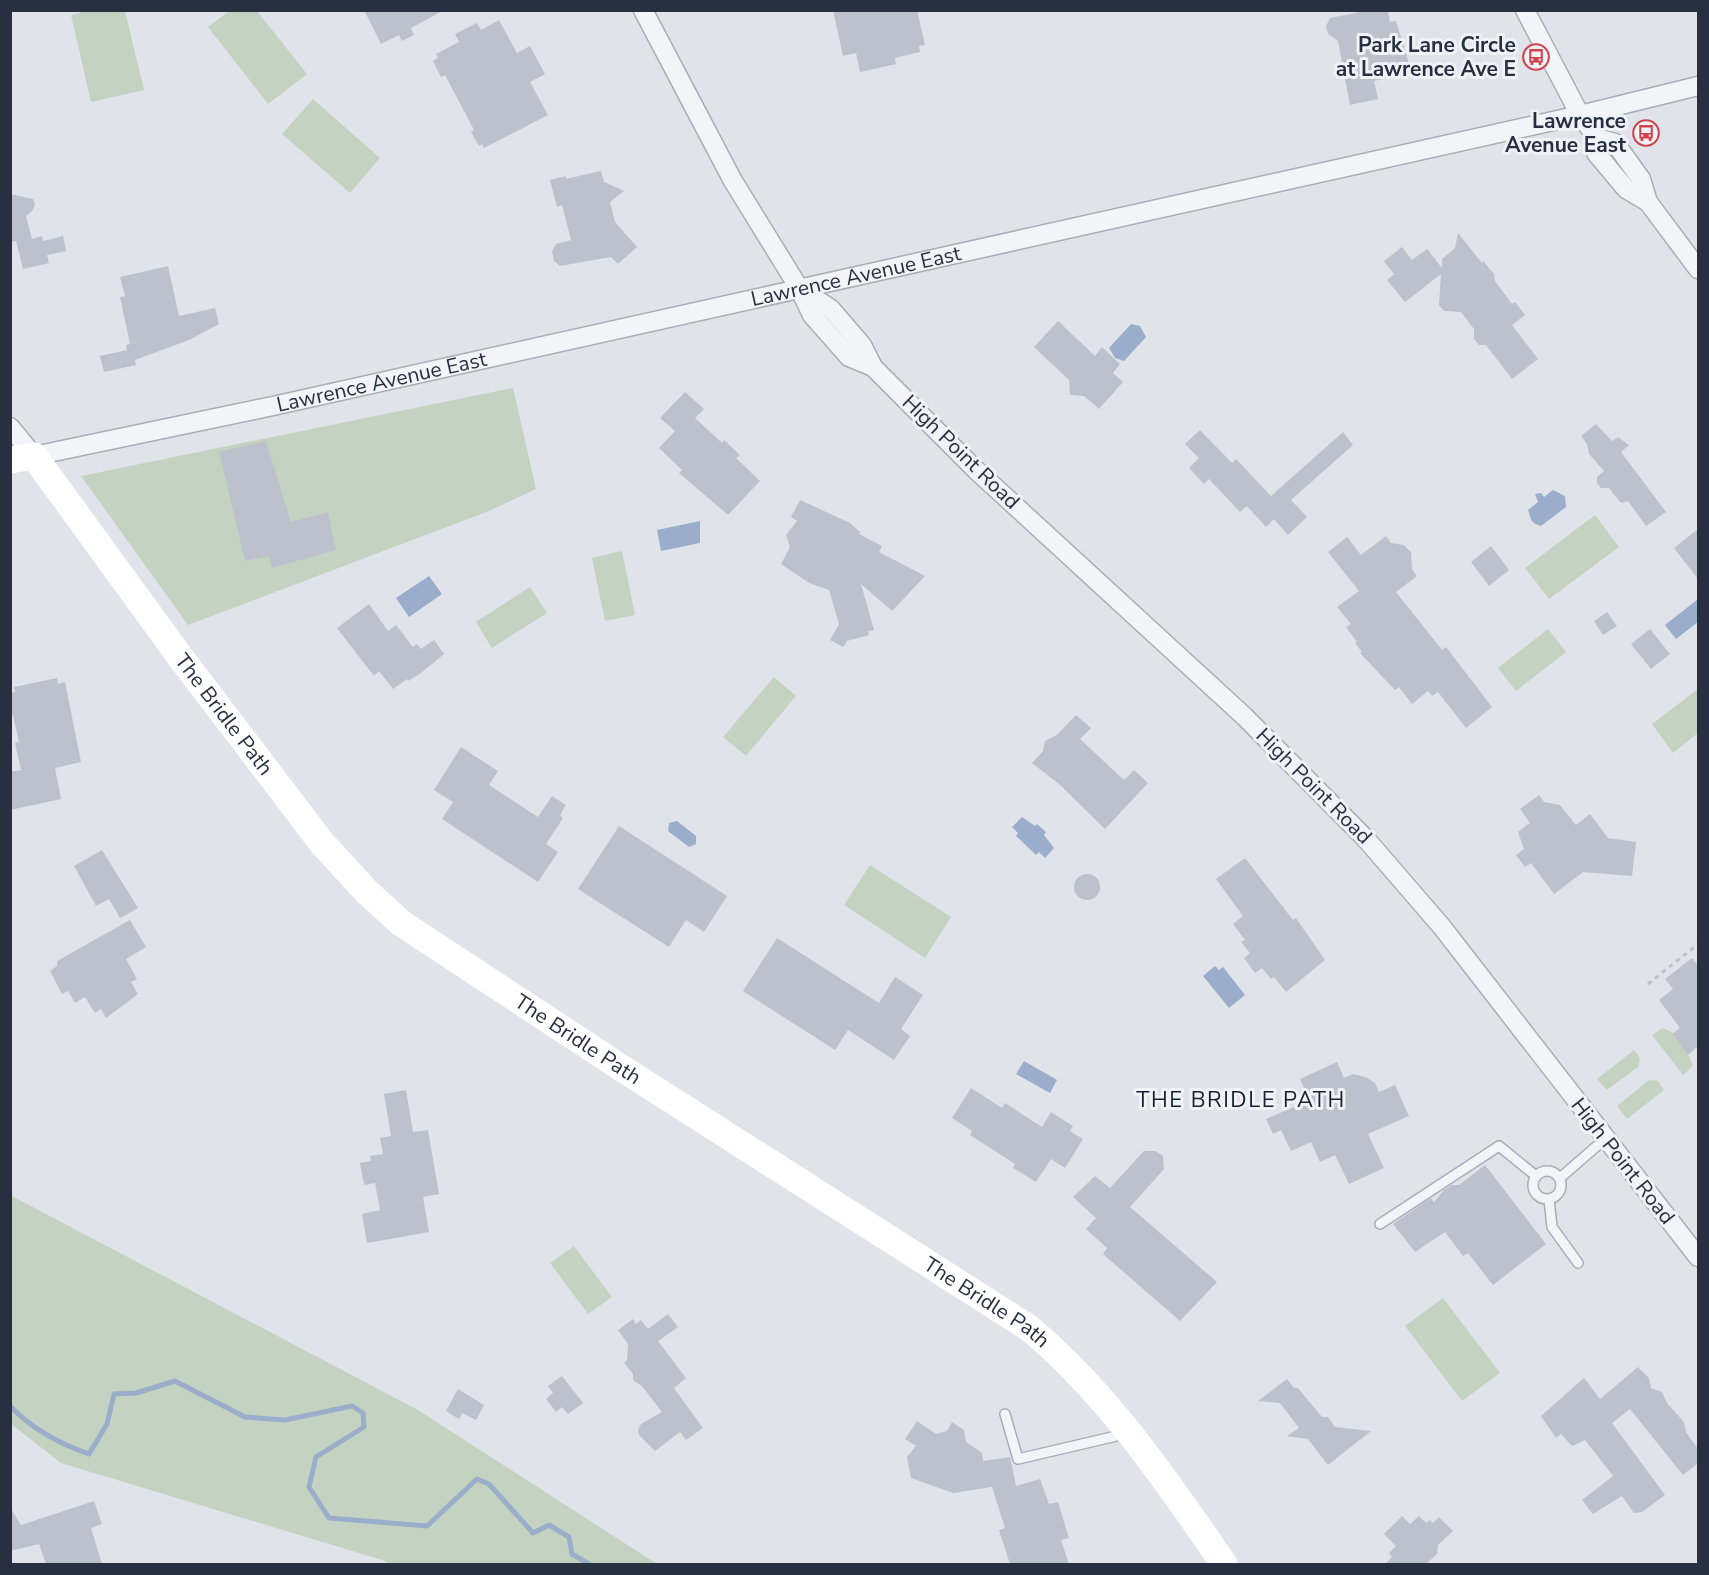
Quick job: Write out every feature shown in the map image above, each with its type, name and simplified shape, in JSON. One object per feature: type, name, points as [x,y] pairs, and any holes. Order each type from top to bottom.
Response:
[{"type":"street","name":"High Point Road","points":[[643,10],[733,181],[799,288],[831,309],[862,345],[873,367],[976,470],[1245,717],[1366,839],[1442,927],[1698,1257]]},
{"type":"street","points":[[1525,10],[1580,115],[1597,138],[1596,153],[1626,189],[1648,202],[1698,269]]},
{"type":"street","name":"Lawrence Avenue East","points":[[22,458],[273,406],[1580,115],[1698,86]]},
{"type":"street","name":"The Bridle Path","points":[[10,427],[22,458],[181,658],[322,843],[367,892],[401,923],[620,1067],[1029,1328],[1065,1359],[1130,1432],[1224,1564]]},
{"type":"lane","points":[[1536,1176],[1534,1190],[1540,1197],[1549,1198],[1560,1191],[1560,1178],[1606,1138]]},
{"type":"lane","points":[[1380,1224],[1499,1146],[1536,1176]]},
{"type":"lane","points":[[1536,1176],[1548,1171],[1560,1178]]},
{"type":"lane","points":[[1549,1198],[1552,1227],[1578,1263]]},
{"type":"lane","points":[[1005,1414],[1018,1459],[1130,1432]]},
{"type":"path","points":[[1648,984],[1698,944]]},
{"type":"green space","points":[[90,10],[125,11],[144,90],[91,102],[71,15]]},
{"type":"green space","points":[[229,11],[257,11],[307,74],[268,104],[208,27]]},
{"type":"green space","points":[[313,99],[380,158],[350,193],[282,134]]},
{"type":"green space","points":[[513,388],[536,489],[489,511],[188,625],[81,476]]},
{"type":"green space","points":[[1595,515],[1619,547],[1549,599],[1525,568]]},
{"type":"green space","points":[[622,551],[635,615],[605,621],[592,558]]},
{"type":"green space","points":[[530,587],[547,613],[492,648],[476,622]]},
{"type":"green space","points":[[1548,629],[1566,652],[1516,691],[1498,668]]},
{"type":"green space","points":[[774,677],[796,696],[746,756],[723,737]]},
{"type":"green space","points":[[1698,689],[1698,733],[1673,753],[1652,724]]},
{"type":"green space","points":[[870,865],[951,917],[925,958],[844,905]]},
{"type":"green space","points":[[1662,1028],[1678,1038],[1688,1054],[1693,1066],[1683,1075],[1652,1035]]},
{"type":"green space","points":[[1634,1050],[1640,1058],[1638,1067],[1607,1090],[1597,1079]]},
{"type":"green space","points":[[1649,1080],[1658,1081],[1664,1090],[1627,1119],[1617,1106]]},
{"type":"green space","points":[[10,1195],[418,1410],[657,1564],[390,1564],[61,1463],[11,1424]]},
{"type":"green space","points":[[574,1246],[612,1297],[588,1314],[550,1263]]},
{"type":"green space","points":[[1443,1298],[1500,1373],[1462,1401],[1405,1326]]},
{"type":"water","points":[[1131,324],[1140,326],[1146,337],[1124,361],[1115,358],[1109,348]]},
{"type":"water","points":[[1553,490],[1565,496],[1566,507],[1541,526],[1534,523],[1528,510],[1538,502],[1535,494],[1541,493],[1544,497]]},
{"type":"water","points":[[700,521],[700,543],[661,551],[657,530]]},
{"type":"water","points":[[429,576],[442,594],[409,617],[396,598]]},
{"type":"water","points":[[1698,599],[1698,622],[1676,639],[1665,625]]},
{"type":"water","points":[[1022,817],[1035,826],[1037,824],[1046,832],[1044,835],[1054,848],[1045,858],[1039,852],[1036,855],[1016,836],[1018,833],[1012,827]]},
{"type":"water","points":[[677,821],[696,836],[696,844],[689,847],[668,831],[669,823]]},
{"type":"water","points":[[1215,966],[1219,970],[1223,967],[1245,995],[1229,1008],[1203,976]]},
{"type":"water","points":[[1024,1061],[1057,1080],[1050,1093],[1016,1074]]},
{"type":"building","points":[[364,10],[444,10],[411,28],[414,35],[402,41],[399,35],[381,44]]},
{"type":"building","points":[[833,10],[917,10],[925,45],[919,46],[920,52],[895,58],[896,64],[860,72],[856,53],[843,56]]},
{"type":"building","points":[[1365,11],[1388,11],[1390,22],[1396,21],[1412,73],[1374,81],[1378,99],[1350,105],[1338,41],[1328,34],[1326,26],[1330,18]]},
{"type":"building","points":[[499,20],[517,53],[530,46],[545,74],[530,82],[548,115],[484,148],[482,144],[479,146],[471,132],[474,130],[445,75],[441,77],[433,61],[438,58],[436,54],[459,42],[455,34],[477,23],[481,30]]},
{"type":"building","points":[[601,171],[604,182],[624,191],[610,202],[615,222],[637,247],[618,264],[611,257],[560,266],[554,261],[552,251],[556,244],[571,240],[562,205],[557,207],[550,180]]},
{"type":"building","points":[[10,194],[33,199],[35,204],[33,210],[26,216],[32,239],[42,236],[43,241],[63,236],[66,251],[47,255],[49,263],[23,269],[16,241],[10,242]]},
{"type":"building","points":[[1458,233],[1494,274],[1495,281],[1512,304],[1515,302],[1525,315],[1512,325],[1538,359],[1512,379],[1486,345],[1479,345],[1474,339],[1474,329],[1461,312],[1444,311],[1439,305],[1441,274],[1405,302],[1387,280],[1394,274],[1384,261],[1402,247],[1412,260],[1427,249],[1442,268],[1442,259],[1455,248]]},
{"type":"building","points":[[168,266],[179,316],[215,308],[219,324],[189,340],[135,360],[136,365],[104,372],[100,356],[127,350],[126,345],[130,344],[120,297],[125,296],[120,277]]},
{"type":"building","points":[[1058,321],[1095,356],[1102,347],[1120,364],[1113,373],[1123,382],[1099,409],[1084,396],[1070,395],[1069,380],[1034,347]]},
{"type":"building","points":[[685,392],[704,409],[695,418],[722,443],[724,440],[740,455],[736,458],[760,481],[728,515],[679,473],[682,470],[659,448],[675,431],[660,418]]},
{"type":"building","points":[[1596,424],[1612,441],[1618,437],[1629,445],[1621,452],[1666,512],[1646,526],[1628,501],[1621,503],[1609,488],[1601,488],[1597,483],[1597,477],[1604,471],[1589,454],[1587,444],[1581,436]]},
{"type":"building","points":[[1200,430],[1232,463],[1236,459],[1271,496],[1343,432],[1353,445],[1291,500],[1307,517],[1288,535],[1274,519],[1266,527],[1247,506],[1240,512],[1209,479],[1204,484],[1189,468],[1199,458],[1185,444]]},
{"type":"building","points":[[266,441],[291,522],[328,512],[336,550],[272,568],[269,556],[245,561],[219,452]]},
{"type":"building","points":[[800,500],[850,523],[860,532],[859,534],[882,546],[879,552],[925,576],[892,611],[861,584],[874,630],[868,631],[869,635],[847,641],[843,647],[830,640],[839,624],[829,590],[809,583],[781,564],[790,547],[786,535],[797,521],[791,517]]},
{"type":"building","points":[[1698,529],[1698,579],[1674,548]]},
{"type":"building","points":[[1386,536],[1391,543],[1404,545],[1411,552],[1412,569],[1417,576],[1396,592],[1442,650],[1446,647],[1492,707],[1466,728],[1438,692],[1432,696],[1428,691],[1412,704],[1399,687],[1395,690],[1360,653],[1362,652],[1355,643],[1357,642],[1346,627],[1351,624],[1337,607],[1359,591],[1328,552],[1347,537],[1361,555]]},
{"type":"building","points":[[1491,546],[1509,570],[1489,586],[1471,562]]},
{"type":"building","points":[[369,604],[388,631],[396,625],[413,647],[417,644],[421,649],[434,640],[444,654],[421,673],[393,689],[379,671],[374,676],[337,628]]},
{"type":"building","points":[[1607,612],[1617,626],[1603,635],[1594,621]]},
{"type":"building","points":[[1650,629],[1670,654],[1651,669],[1631,644]]},
{"type":"building","points":[[57,678],[58,684],[65,682],[81,762],[55,768],[61,799],[10,810],[10,772],[21,770],[15,743],[19,742],[13,715],[10,715],[10,693],[15,692],[14,687]]},
{"type":"building","points":[[1076,715],[1091,728],[1080,739],[1124,780],[1134,770],[1148,783],[1105,829],[1059,784],[1032,763],[1043,751],[1045,741],[1057,735]]},
{"type":"building","points":[[461,747],[498,771],[489,785],[538,817],[552,796],[566,805],[560,815],[563,818],[546,844],[558,852],[538,882],[442,819],[453,802],[434,790]]},
{"type":"building","points":[[1539,795],[1544,802],[1560,805],[1576,825],[1590,814],[1608,838],[1636,842],[1632,876],[1583,872],[1554,894],[1531,863],[1525,867],[1516,855],[1524,849],[1518,832],[1530,823],[1520,809]]},
{"type":"building","points":[[619,826],[727,896],[704,932],[686,920],[669,947],[578,889]]},
{"type":"building","points":[[102,850],[138,908],[120,918],[109,899],[96,906],[74,866]]},
{"type":"building","points":[[1245,858],[1293,920],[1296,918],[1325,960],[1286,992],[1274,977],[1271,979],[1262,968],[1255,973],[1244,958],[1250,953],[1241,942],[1245,940],[1233,924],[1243,916],[1216,879]]},
{"type":"building","points":[[1087,874],[1096,878],[1100,887],[1096,896],[1087,900],[1078,896],[1074,887],[1078,878]]},
{"type":"building","points":[[130,920],[146,947],[126,959],[137,979],[131,982],[138,994],[106,1018],[101,1009],[95,1013],[85,997],[75,1003],[68,991],[62,994],[50,971],[57,966],[57,961]]},
{"type":"building","points":[[777,938],[879,1003],[895,977],[923,995],[901,1029],[910,1036],[894,1060],[848,1030],[835,1050],[743,991]]},
{"type":"building","points":[[1692,958],[1698,966],[1698,1046],[1688,1055],[1672,1034],[1680,1028],[1659,1000],[1673,989],[1665,979]]},
{"type":"building","points":[[1337,1062],[1344,1078],[1353,1074],[1366,1077],[1375,1083],[1379,1092],[1395,1085],[1409,1116],[1368,1134],[1384,1168],[1349,1184],[1335,1155],[1320,1162],[1311,1142],[1291,1151],[1281,1130],[1273,1134],[1266,1119],[1296,1106],[1308,1096],[1300,1079]]},
{"type":"building","points":[[971,1088],[1002,1108],[1005,1103],[1042,1127],[1051,1112],[1073,1126],[1070,1131],[1083,1139],[1065,1168],[1051,1159],[1036,1182],[1013,1168],[1015,1164],[970,1135],[972,1131],[952,1118]]},
{"type":"building","points":[[406,1090],[413,1132],[428,1130],[439,1194],[423,1197],[429,1232],[367,1243],[362,1214],[380,1210],[375,1183],[364,1185],[360,1163],[371,1161],[370,1156],[383,1154],[380,1138],[391,1136],[384,1094]]},
{"type":"building","points":[[1144,1151],[1155,1151],[1163,1156],[1164,1169],[1130,1207],[1217,1282],[1180,1321],[1103,1254],[1107,1248],[1086,1229],[1096,1218],[1073,1197],[1095,1176],[1110,1188]]},
{"type":"building","points":[[1485,1165],[1546,1244],[1493,1285],[1468,1253],[1463,1256],[1445,1232],[1415,1252],[1393,1224],[1431,1198],[1434,1202],[1444,1190],[1452,1185],[1459,1185]]},
{"type":"building","points":[[668,1314],[678,1327],[658,1341],[686,1378],[674,1388],[703,1428],[686,1440],[680,1432],[655,1451],[639,1435],[638,1430],[641,1424],[662,1412],[642,1386],[633,1380],[633,1374],[624,1363],[627,1360],[628,1344],[618,1330],[633,1319],[636,1324],[641,1320],[648,1329]]},
{"type":"building","points":[[1638,1367],[1649,1378],[1651,1388],[1662,1392],[1667,1403],[1684,1422],[1686,1432],[1698,1449],[1698,1463],[1683,1475],[1630,1409],[1612,1423],[1665,1495],[1642,1512],[1634,1513],[1622,1496],[1593,1514],[1582,1500],[1613,1476],[1585,1440],[1572,1446],[1561,1434],[1556,1438],[1541,1416],[1584,1378],[1600,1399]]},
{"type":"building","points":[[562,1376],[583,1403],[568,1414],[562,1407],[556,1412],[546,1399],[553,1393],[548,1386]]},
{"type":"building","points":[[1287,1379],[1294,1388],[1298,1388],[1322,1417],[1328,1417],[1335,1427],[1371,1431],[1328,1465],[1308,1439],[1287,1436],[1299,1428],[1280,1403],[1258,1401]]},
{"type":"building","points":[[458,1389],[484,1405],[476,1420],[462,1413],[459,1419],[446,1411]]},
{"type":"building","points":[[917,1421],[936,1434],[947,1431],[952,1422],[964,1430],[966,1442],[982,1453],[983,1461],[1010,1457],[1016,1486],[1040,1479],[1049,1504],[1058,1502],[1069,1538],[1061,1540],[1069,1564],[1010,1564],[999,1530],[1005,1528],[992,1487],[953,1493],[911,1478],[907,1457],[916,1446],[905,1439]]},
{"type":"building","points":[[94,1501],[102,1524],[91,1528],[102,1564],[46,1564],[39,1544],[10,1551],[10,1507],[21,1525]]},
{"type":"building","points":[[1402,1516],[1410,1524],[1419,1516],[1426,1523],[1430,1520],[1433,1523],[1439,1517],[1453,1531],[1438,1545],[1437,1554],[1426,1564],[1385,1564],[1392,1557],[1389,1553],[1396,1546],[1384,1534]]},
{"type":"waterway","points":[[10,1406],[47,1435],[89,1454],[107,1424],[114,1394],[136,1393],[175,1381],[245,1417],[285,1420],[352,1406],[363,1413],[364,1427],[316,1457],[309,1487],[329,1518],[427,1526],[477,1479],[489,1484],[533,1533],[549,1525],[569,1537],[572,1554],[589,1564]]},
{"type":"place","name":"Park Lane Circle at Lawrence Ave E","points":[[1536,57]]},
{"type":"place","name":"Lawrence Avenue East","points":[[1646,133]]},
{"type":"district","name":"THE BRIDLE PATH","points":[[1241,1099]]}]
